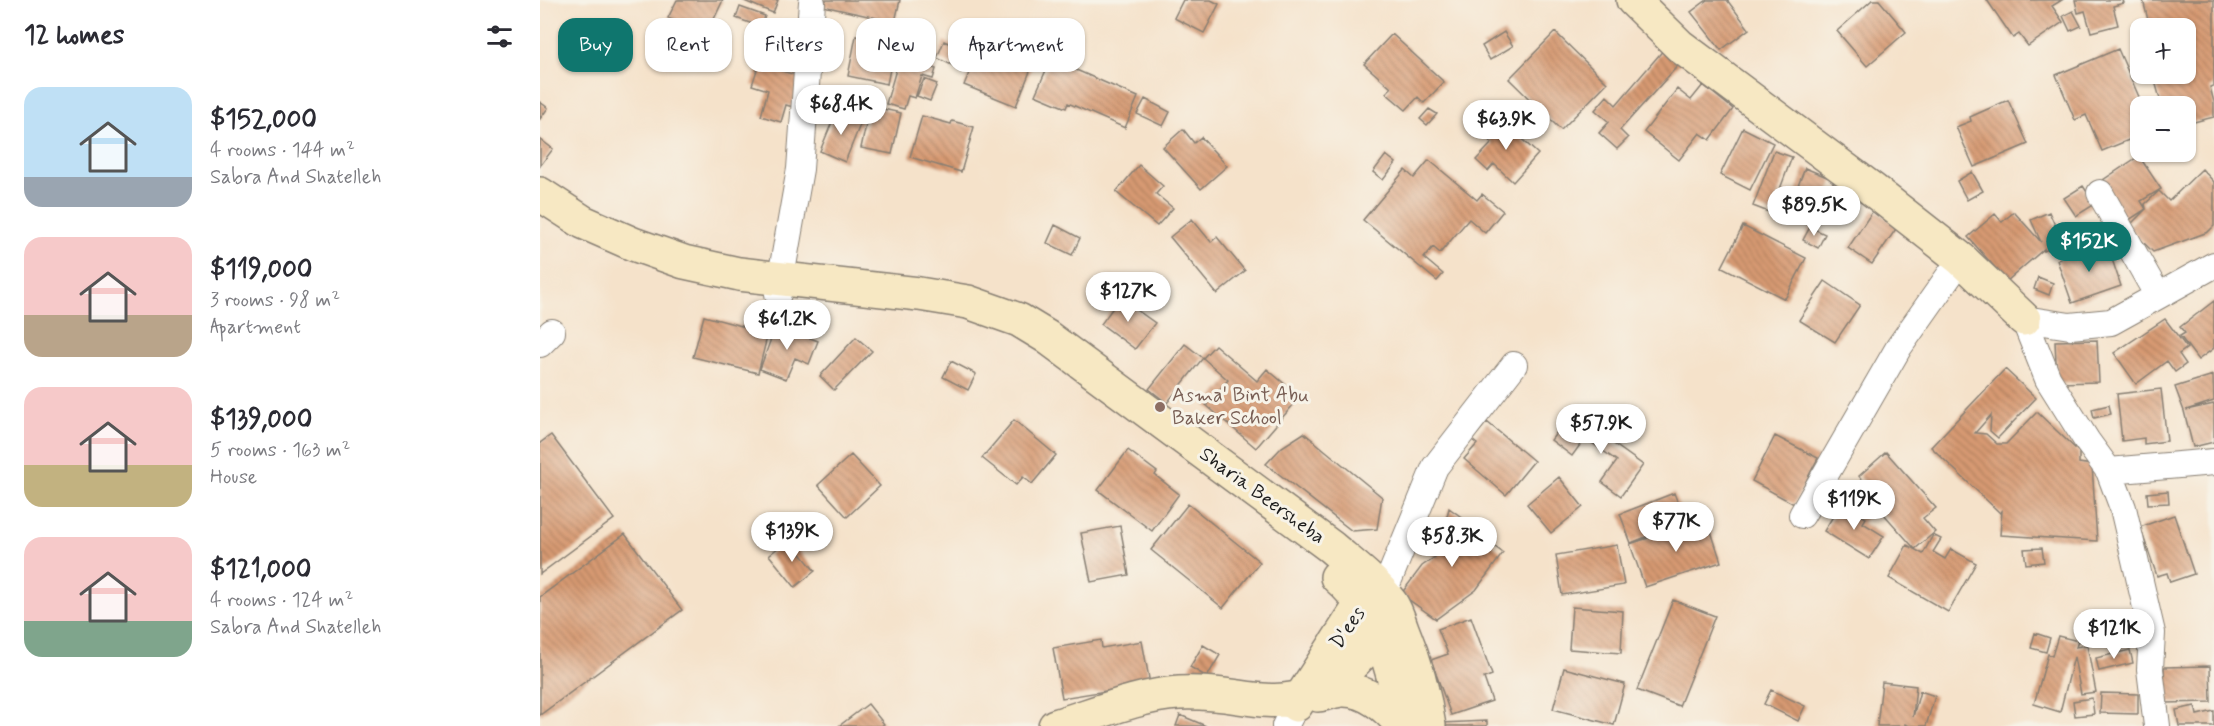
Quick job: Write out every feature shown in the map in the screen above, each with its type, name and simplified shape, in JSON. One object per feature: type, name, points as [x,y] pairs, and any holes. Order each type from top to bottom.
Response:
[{"type":"street","points":[[780,286],[800,170],[812,2]]},
{"type":"street","points":[[1641,2],[1680,46],[1874,190],[1961,259],[2024,319],[2048,379],[2086,441],[2109,471],[2125,515],[2152,633],[2150,669],[2157,726]]},
{"type":"street","name":"Sharia Beersheba","points":[[540,194],[583,222],[643,248],[684,262],[780,286],[952,316],[993,330],[1026,346],[1067,372],[1174,451],[1339,579],[1372,598],[1393,606],[1412,654],[1426,700],[1429,726]]},
{"type":"street","points":[[2100,194],[2158,296]]},
{"type":"street","name":"Sharia Beersheba","points":[[540,210],[628,258],[681,278],[738,291],[780,286]]},
{"type":"street","points":[[1802,515],[1899,347],[1961,259]]},
{"type":"street","points":[[2024,319],[2070,326],[2110,322],[2214,265]]},
{"type":"street","points":[[1372,598],[1434,467],[1514,365]]},
{"type":"street","points":[[2109,471],[2214,462]]},
{"type":"street","name":"Sharia Beersheba","points":[[1372,598],[1395,680],[1403,726]]},
{"type":"street","name":"D'ees","points":[[1300,709],[1372,598]]},
{"type":"street","name":"D'ees","points":[[1300,709],[1341,676],[1380,633]]},
{"type":"street","points":[[1055,726],[1151,697],[1179,693],[1208,695],[1300,709],[1343,690],[1369,697],[1392,713],[1403,726]]},
{"type":"building","points":[[677,0],[723,0],[714,18],[668,18]]},
{"type":"building","points":[[742,0],[778,0],[773,13]]},
{"type":"building","points":[[815,0],[900,0],[896,18],[877,18],[814,4]]},
{"type":"building","points":[[1183,0],[1211,0],[1219,4],[1204,33],[1174,18]]},
{"type":"building","points":[[1707,0],[1727,0],[1749,29],[1721,50],[1691,12]]},
{"type":"building","points":[[1872,0],[1879,0],[1906,32],[1867,66],[1837,31]]},
{"type":"building","points":[[1987,0],[2062,0],[2052,6],[2063,22],[2028,46],[2019,34],[2013,38]]},
{"type":"building","points":[[2075,0],[2123,0],[2124,3],[2113,6],[2118,25],[2091,32],[2085,11],[2078,13]]},
{"type":"building","points":[[2143,0],[2214,0],[2214,86],[2210,87],[2214,102],[2214,117],[2196,122],[2196,96],[2159,96],[2156,84],[2196,84],[2196,18],[2148,18]]},
{"type":"building","points":[[740,7],[765,16],[764,18],[744,18],[744,21],[736,18]]},
{"type":"building","points":[[2073,11],[2081,26],[2070,31],[2063,16]]},
{"type":"building","points":[[1504,32],[1513,46],[1490,60],[1482,46]]},
{"type":"building","points":[[1555,32],[1607,83],[1561,130],[1509,79]]},
{"type":"building","points":[[1392,34],[1444,82],[1424,103],[1418,97],[1406,110],[1386,93],[1391,88],[1364,64]]},
{"type":"building","points":[[856,36],[856,72],[889,72],[887,84],[848,76]]},
{"type":"building","points":[[944,41],[948,43],[948,63],[937,58]]},
{"type":"building","points":[[1666,47],[1682,61],[1620,130],[1628,138],[1617,149],[1599,133],[1609,122],[1595,110],[1607,96],[1616,105]]},
{"type":"building","points":[[2118,49],[2130,76],[2130,84],[2133,84],[2139,96],[2130,96],[2130,139],[2102,151],[2086,115],[2075,120],[2056,75]]},
{"type":"building","points":[[756,72],[785,72],[802,77],[793,107],[786,105],[781,122],[761,116],[768,90],[752,85]]},
{"type":"building","points":[[895,72],[935,72],[933,79],[922,76],[915,98],[908,96],[904,109],[886,104]]},
{"type":"building","points":[[969,72],[1030,72],[1016,106],[964,85]]},
{"type":"building","points":[[1045,72],[1081,72],[1138,97],[1125,128],[1068,103],[1066,108],[1035,95]]},
{"type":"building","points":[[924,79],[937,84],[930,101],[917,96]]},
{"type":"building","points":[[1703,85],[1733,109],[1710,140],[1700,133],[1679,160],[1644,132],[1677,89],[1691,100]]},
{"type":"building","points":[[1145,99],[1170,112],[1163,126],[1137,114]]},
{"type":"building","points":[[2008,100],[2028,144],[1974,167],[1956,127],[1971,121],[1970,117]]},
{"type":"building","points":[[540,102],[548,108],[540,119]]},
{"type":"building","points":[[870,106],[901,113],[892,154],[861,148]]},
{"type":"building","points":[[1429,109],[1437,114],[1427,125],[1420,119]]},
{"type":"building","points":[[837,110],[862,120],[845,162],[820,151]]},
{"type":"building","points":[[922,116],[951,124],[952,121],[974,127],[961,172],[910,157]]},
{"type":"building","points":[[1499,118],[1538,154],[1513,182],[1494,164],[1488,171],[1476,160],[1492,143],[1483,134]]},
{"type":"building","points":[[1743,128],[1773,143],[1750,190],[1720,175]]},
{"type":"building","points":[[1183,129],[1194,143],[1201,137],[1227,166],[1201,189],[1163,147]]},
{"type":"building","points":[[540,139],[553,149],[540,166]]},
{"type":"building","points":[[1774,151],[1792,157],[1771,213],[1753,206]]},
{"type":"building","points":[[1386,155],[1396,163],[1383,180],[1373,172]]},
{"type":"building","points":[[1429,160],[1477,200],[1482,194],[1503,211],[1485,233],[1469,219],[1440,253],[1433,247],[1424,258],[1443,274],[1437,281],[1363,220],[1405,170],[1414,178]]},
{"type":"building","points":[[2130,162],[2143,162],[2161,189],[2141,201],[2146,209],[2126,222],[2100,182]]},
{"type":"building","points":[[1139,165],[1163,186],[1156,194],[1173,208],[1157,226],[1116,192]]},
{"type":"building","points":[[1805,168],[1834,180],[1817,222],[1779,207],[1785,192],[1794,196]]},
{"type":"building","points":[[2202,169],[2214,182],[2214,226],[2208,232],[2153,252],[2128,227],[2146,209],[2145,204],[2159,191],[2169,201]]},
{"type":"building","points":[[1972,172],[1983,191],[1967,200],[1957,181]]},
{"type":"building","points":[[2083,186],[2095,204],[2076,216],[2064,198]]},
{"type":"building","points":[[1874,209],[1898,226],[1872,264],[1848,248]]},
{"type":"building","points":[[2014,212],[2041,242],[2031,220],[2049,212],[2063,243],[2044,251],[2044,249],[2007,281],[1968,237],[1995,214],[2002,222]]},
{"type":"building","points":[[1192,219],[1211,242],[1217,237],[1245,271],[1217,294],[1170,237]]},
{"type":"building","points":[[1055,225],[1080,238],[1072,255],[1047,243]]},
{"type":"building","points":[[1743,226],[1806,258],[1785,299],[1722,267]]},
{"type":"building","points":[[1810,227],[1825,234],[1818,248],[1803,240]]},
{"type":"building","points":[[2107,244],[2121,286],[2072,303],[2057,260]]},
{"type":"building","points":[[2038,277],[2053,283],[2049,295],[2034,289]]},
{"type":"building","points":[[1825,281],[1860,305],[1835,342],[1799,320]]},
{"type":"building","points":[[1120,298],[1155,323],[1135,349],[1101,324]]},
{"type":"building","points":[[2214,301],[2214,348],[2198,360],[2180,336],[2185,333],[2180,327]]},
{"type":"building","points":[[704,316],[768,333],[758,373],[693,357]]},
{"type":"building","points":[[2165,319],[2187,348],[2179,354],[2186,364],[2175,372],[2167,361],[2136,384],[2114,353]]},
{"type":"building","points":[[776,325],[818,341],[809,364],[795,358],[786,379],[760,369]]},
{"type":"building","points":[[856,337],[872,351],[834,390],[820,376]]},
{"type":"building","points":[[2097,340],[2099,382],[2057,383],[2055,341]]},
{"type":"building","points":[[1185,344],[1203,358],[1167,403],[1149,389]]},
{"type":"building","points":[[1215,345],[1257,381],[1267,369],[1300,397],[1256,448],[1206,405],[1228,380],[1203,358]]},
{"type":"building","points":[[951,361],[976,374],[968,390],[943,377]]},
{"type":"building","points":[[2005,369],[2036,398],[1998,438],[1990,431],[1991,415],[1975,433],[1986,434],[1997,444],[2006,444],[2037,412],[2079,452],[2079,463],[2092,465],[2097,541],[2000,535],[2002,511],[2000,513],[1931,447]]},
{"type":"building","points":[[2213,375],[2214,401],[2186,410],[2214,404],[2214,442],[2193,447],[2175,387]]},
{"type":"building","points":[[2161,389],[2167,441],[2144,444],[2144,438],[2122,441],[2117,394]]},
{"type":"building","points":[[2109,405],[2111,414],[2094,418],[2092,409]]},
{"type":"building","points":[[1014,420],[1056,455],[1032,484],[1023,477],[1016,485],[982,458]]},
{"type":"building","points":[[1487,422],[1534,461],[1506,495],[1464,459],[1477,444],[1472,440]]},
{"type":"building","points":[[1583,422],[1643,465],[1621,496],[1602,482],[1617,461],[1585,438],[1572,456],[1551,440],[1564,423],[1576,432]]},
{"type":"building","points":[[1304,433],[1382,497],[1377,529],[1352,531],[1266,464],[1282,447]]},
{"type":"building","points":[[551,435],[614,519],[540,574],[540,443]]},
{"type":"building","points":[[1775,436],[1818,458],[1794,504],[1752,481]]},
{"type":"building","points":[[1128,450],[1157,472],[1155,475],[1179,494],[1152,531],[1098,490]]},
{"type":"building","points":[[1886,452],[1936,508],[1923,518],[1935,532],[1915,549],[1882,512],[1887,509],[1859,476]]},
{"type":"building","points":[[851,455],[880,486],[847,517],[818,485]]},
{"type":"building","points":[[1559,477],[1583,507],[1551,533],[1527,504]]},
{"type":"building","points":[[2168,491],[2169,503],[2148,504],[2147,493]]},
{"type":"building","points":[[1674,493],[1685,521],[1631,543],[1620,514]]},
{"type":"building","points":[[1841,503],[1866,518],[1863,523],[1884,536],[1869,559],[1824,531]]},
{"type":"building","points":[[1188,504],[1260,562],[1223,608],[1151,550]]},
{"type":"building","points":[[1449,508],[1503,553],[1476,590],[1436,619],[1401,594],[1422,566],[1435,557],[1428,548],[1445,525]]},
{"type":"building","points":[[2174,515],[2194,574],[2170,582],[2167,573],[2157,576],[2140,527]]},
{"type":"building","points":[[1707,519],[1721,562],[1645,587],[1630,544]]},
{"type":"building","points":[[1120,526],[1129,575],[1091,582],[1081,533]]},
{"type":"building","points":[[625,534],[682,610],[540,715],[540,597]]},
{"type":"building","points":[[1933,535],[1941,539],[1933,552],[1945,559],[1951,549],[1976,563],[1948,612],[1889,578],[1907,545],[1923,554]]},
{"type":"building","points":[[789,539],[815,571],[795,587],[769,555]]},
{"type":"building","points":[[1617,545],[1624,585],[1562,595],[1556,555]]},
{"type":"building","points":[[2042,548],[2044,562],[2026,564],[2024,549]]},
{"type":"building","points":[[1673,600],[1715,616],[1679,706],[1637,690]]},
{"type":"building","points":[[1572,607],[1623,611],[1621,653],[1569,649]]},
{"type":"building","points":[[1471,617],[1492,675],[1484,678],[1492,701],[1451,715],[1431,660],[1448,654],[1438,629]]},
{"type":"building","points":[[2035,633],[2050,638],[2046,652],[2031,648]]},
{"type":"building","points":[[2058,636],[2078,641],[2076,647],[2087,645],[2096,692],[2081,694],[2074,657],[2060,712],[2034,704],[2048,654],[2052,656]]},
{"type":"building","points":[[1101,640],[1102,648],[1142,641],[1150,684],[1062,698],[1053,648]]},
{"type":"building","points":[[1203,645],[1220,655],[1207,677],[1190,667]]},
{"type":"building","points":[[2130,650],[2133,663],[2099,671],[2096,658]]},
{"type":"building","points":[[2210,666],[2211,702],[2165,703],[2164,667]]},
{"type":"building","points":[[1564,668],[1625,684],[1614,725],[1553,709]]},
{"type":"building","points":[[1882,682],[1916,686],[1913,717],[1920,691],[1935,696],[1926,726],[1905,724],[1905,726],[1877,726]]},
{"type":"building","points":[[1771,690],[1805,706],[1798,721],[1764,704]]},
{"type":"building","points":[[2101,693],[2138,694],[2138,714],[2100,713]]},
{"type":"building","points":[[2092,698],[2094,714],[2075,716],[2073,701]]},
{"type":"building","points":[[868,704],[884,724],[881,726],[839,726]]},
{"type":"building","points":[[2195,706],[2197,715],[2214,711],[2214,726],[2179,726],[2176,710]]},
{"type":"building","points":[[1180,715],[1206,726],[1176,726]]},
{"type":"building","points":[[1487,721],[1487,726],[1441,726],[1441,723]]},
{"type":"place","name":"Asma' Bint Abu Baker School","points":[[1160,407]]}]
